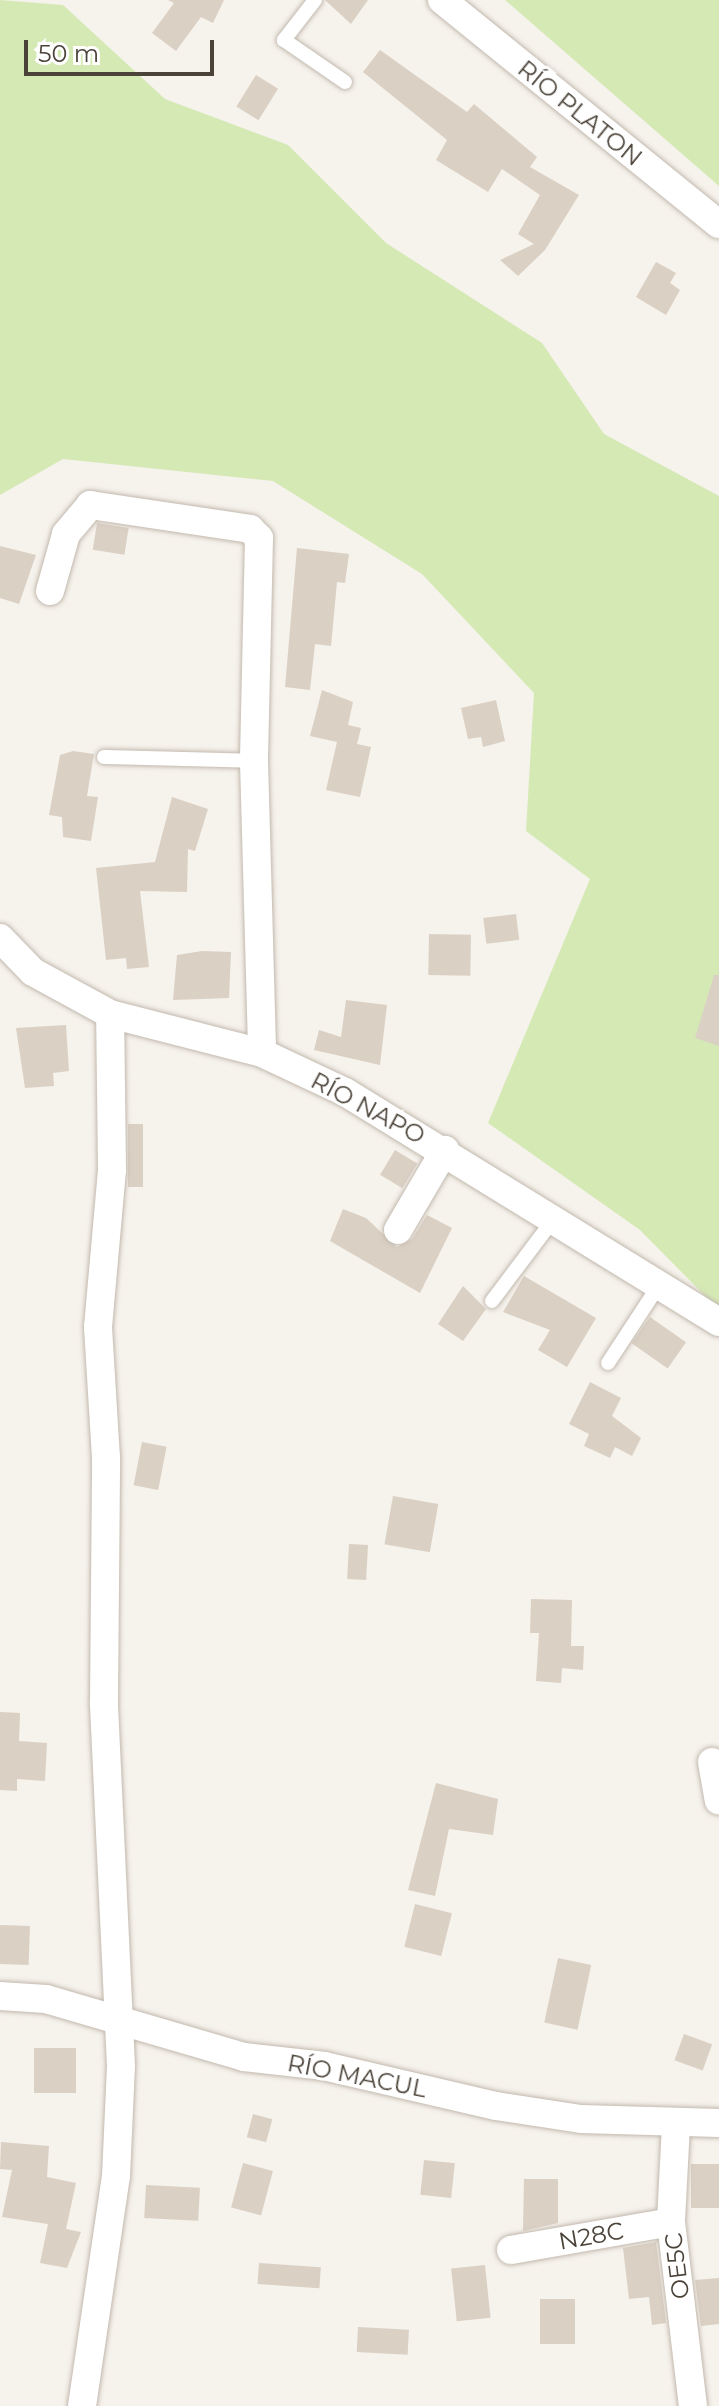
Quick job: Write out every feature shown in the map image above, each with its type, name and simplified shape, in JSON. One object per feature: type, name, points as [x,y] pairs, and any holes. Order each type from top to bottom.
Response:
[{"type":"street","name":"RÍO PLATON","points":[[442,0],[719,224]]},
{"type":"street","points":[[50,591],[66,534],[90,505],[250,529],[262,549],[254,761],[262,1053]]},
{"type":"street","name":"RÍO NAPO","points":[[0,938],[33,972],[110,1014],[262,1053],[445,1150],[719,1322]]},
{"type":"street","points":[[82,2406],[116,2176],[121,2019],[104,1701],[106,1458],[98,1327],[112,1170],[110,1014]]},
{"type":"street","points":[[398,1230],[445,1150]]},
{"type":"street","points":[[712,1762],[719,1800]]},
{"type":"street","name":"RÍO MACUL","points":[[0,1996],[46,1999],[244,2057],[324,2066],[496,2106],[676,2125],[719,2123]]},
{"type":"street","name":"OE5C","points":[[676,2125],[671,2222],[693,2406]]},
{"type":"street","name":"N28C","points":[[511,2250],[671,2222]]},
{"type":"lane","points":[[315,0],[284,40],[345,82]]},
{"type":"lane","points":[[104,757],[254,761]]},
{"type":"lane","points":[[492,1301],[553,1220]]},
{"type":"lane","points":[[608,1363],[659,1285]]},
{"type":"green space","points":[[0,0],[63,5],[165,99],[288,145],[386,243],[542,343],[604,434],[719,496],[719,1310],[640,1230],[488,1123],[590,879],[526,831],[534,693],[422,574],[273,481],[63,459],[0,495]]},
{"type":"green space","points":[[505,0],[719,0],[719,186]]},
{"type":"building","points":[[168,0],[224,0],[213,23],[201,17],[176,51],[152,33],[174,3]]},
{"type":"building","points":[[325,0],[368,0],[351,24]]},
{"type":"building","points":[[380,50],[467,112],[474,104],[537,157],[530,167],[579,195],[545,250],[518,276],[500,260],[534,244],[518,234],[540,195],[502,169],[488,192],[436,160],[447,140],[363,72]]},
{"type":"building","points":[[256,75],[278,89],[258,120],[236,106]]},
{"type":"building","points":[[656,262],[676,273],[670,283],[680,290],[666,315],[636,297]]},
{"type":"building","points":[[97,523],[129,528],[124,555],[93,550]]},
{"type":"building","points":[[0,546],[36,555],[19,604],[0,598]]},
{"type":"building","points":[[297,548],[349,554],[345,583],[337,582],[331,646],[315,644],[310,690],[285,687]]},
{"type":"building","points":[[322,690],[353,702],[348,725],[361,728],[357,744],[371,747],[360,797],[326,790],[337,742],[310,736]]},
{"type":"building","points":[[496,700],[505,741],[483,747],[481,737],[468,739],[461,708]]},
{"type":"building","points":[[73,751],[94,754],[87,796],[98,797],[91,841],[63,837],[62,817],[49,815],[60,755]]},
{"type":"building","points":[[172,797],[208,809],[195,851],[188,849],[187,892],[140,891],[149,967],[127,969],[126,958],[106,960],[96,868],[155,862]]},
{"type":"building","points":[[516,914],[519,940],[486,944],[483,918]]},
{"type":"building","points":[[429,934],[471,935],[470,976],[428,975]]},
{"type":"building","points":[[202,951],[231,952],[229,998],[173,1000],[177,955]]},
{"type":"building","points":[[714,975],[719,975],[719,1046],[695,1038]]},
{"type":"building","points":[[346,1000],[387,1005],[380,1065],[314,1050],[319,1030],[341,1037]]},
{"type":"building","points":[[66,1025],[69,1071],[53,1073],[54,1086],[25,1088],[16,1028]]},
{"type":"building","points":[[128,1124],[143,1124],[143,1187],[128,1187]]},
{"type":"building","points":[[395,1150],[417,1163],[402,1188],[380,1175]]},
{"type":"building","points":[[343,1209],[366,1218],[397,1247],[412,1239],[427,1215],[452,1228],[420,1293],[330,1241]]},
{"type":"building","points":[[524,1276],[596,1318],[567,1367],[538,1350],[550,1330],[503,1312]]},
{"type":"building","points":[[463,1286],[486,1309],[463,1341],[438,1324]]},
{"type":"building","points":[[650,1317],[686,1342],[668,1368],[632,1343]]},
{"type":"building","points":[[590,1382],[621,1398],[612,1416],[641,1438],[632,1456],[615,1447],[610,1458],[584,1446],[589,1434],[569,1424]]},
{"type":"building","points":[[142,1442],[167,1447],[158,1490],[134,1485]]},
{"type":"building","points":[[393,1496],[438,1504],[430,1552],[384,1544]]},
{"type":"building","points":[[349,1544],[368,1545],[366,1580],[347,1579]]},
{"type":"building","points":[[531,1599],[572,1600],[571,1646],[584,1646],[583,1670],[562,1668],[561,1683],[536,1681],[539,1633],[530,1633]]},
{"type":"building","points":[[0,1712],[20,1713],[19,1741],[47,1743],[45,1781],[17,1779],[17,1791],[0,1790]]},
{"type":"building","points":[[436,1783],[498,1799],[493,1835],[449,1829],[435,1896],[408,1890]]},
{"type":"building","points":[[415,1904],[452,1913],[441,1956],[404,1947]]},
{"type":"building","points":[[0,1925],[30,1926],[29,1965],[0,1964]]},
{"type":"building","points":[[558,1958],[591,1965],[578,2030],[544,2023]]},
{"type":"building","points":[[684,2034],[712,2044],[703,2071],[674,2060]]},
{"type":"building","points":[[34,2048],[76,2048],[76,2093],[34,2093]]},
{"type":"building","points":[[253,2114],[272,2119],[266,2142],[247,2137]]},
{"type":"building","points":[[1,2142],[49,2146],[47,2177],[76,2183],[66,2229],[81,2232],[67,2268],[40,2263],[48,2224],[2,2217],[12,2170],[0,2169]]},
{"type":"building","points":[[424,2160],[455,2163],[451,2198],[420,2195]]},
{"type":"building","points":[[243,2163],[273,2171],[261,2215],[231,2207]]},
{"type":"building","points":[[691,2164],[719,2164],[719,2208],[691,2208]]},
{"type":"building","points":[[524,2179],[558,2179],[558,2223],[523,2231]]},
{"type":"building","points":[[146,2185],[200,2188],[198,2221],[144,2218]]},
{"type":"building","points":[[656,2242],[666,2323],[652,2325],[649,2297],[629,2299],[623,2248]]},
{"type":"building","points":[[259,2263],[321,2267],[319,2288],[258,2284]]},
{"type":"building","points":[[485,2265],[491,2318],[457,2321],[451,2269]]},
{"type":"building","points":[[719,2278],[719,2324],[701,2326],[695,2280]]},
{"type":"building","points":[[540,2299],[575,2299],[575,2344],[540,2344]]},
{"type":"building","points":[[358,2327],[409,2330],[408,2355],[357,2352]]}]
